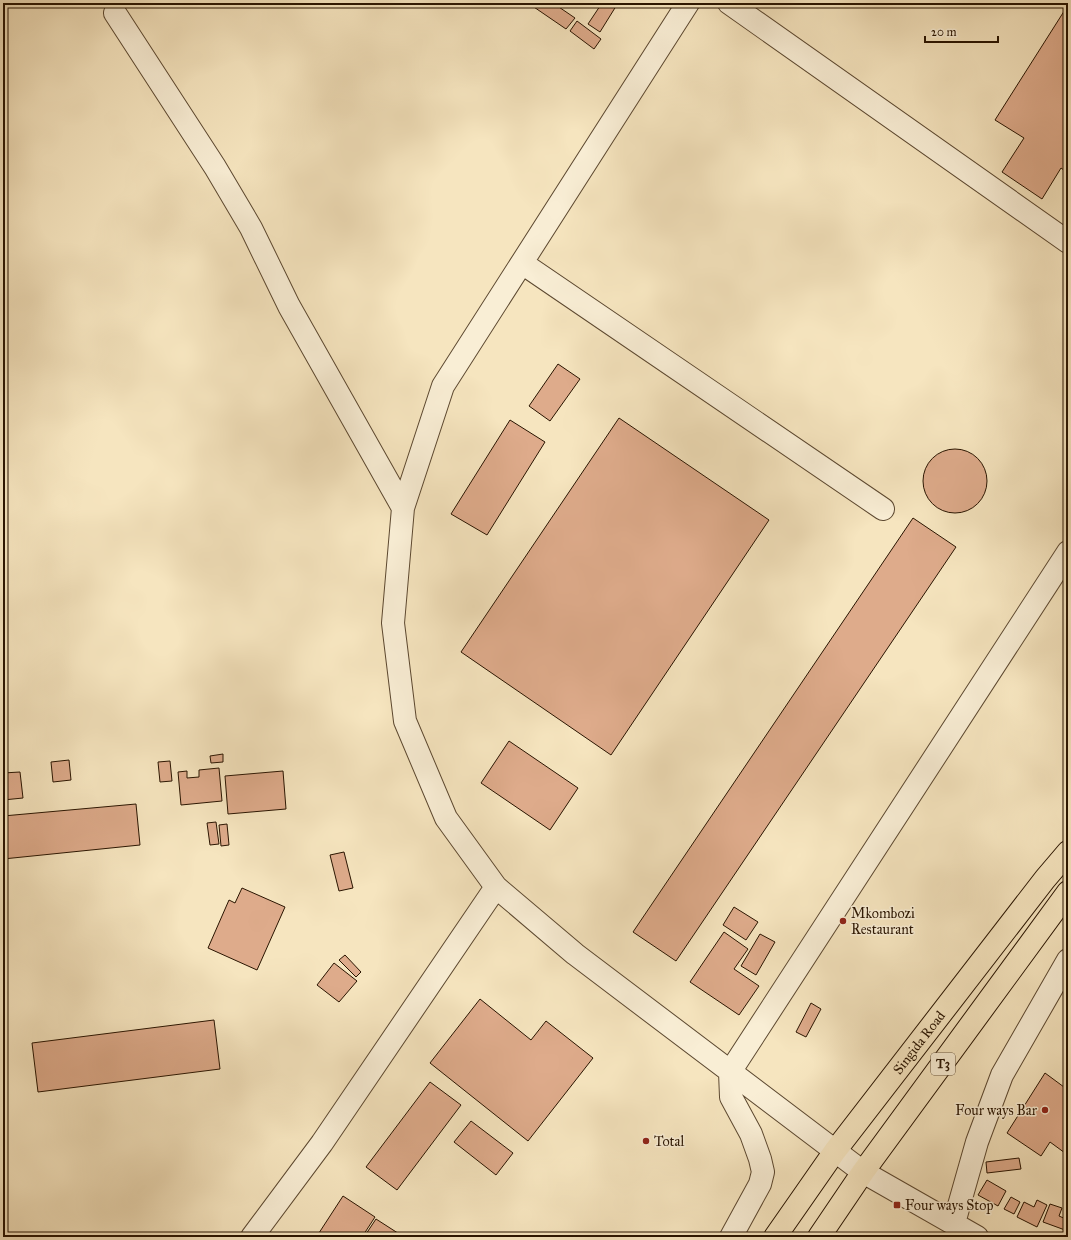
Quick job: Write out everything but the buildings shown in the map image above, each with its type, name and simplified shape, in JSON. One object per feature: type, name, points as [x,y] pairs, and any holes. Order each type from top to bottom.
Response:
[{"type":"highway","name":"Singida Road","points":[[775,1237],[835,1152],[1045,879],[1068,852]]},
{"type":"highway","name":"T3","points":[[819,1237],[863,1172],[1068,892]]},
{"type":"street","points":[[688,3],[443,386],[403,508],[393,623],[405,721],[446,818],[496,887],[575,954],[835,1152],[863,1172],[977,1237]]},
{"type":"street","points":[[729,3],[1068,242]]},
{"type":"street","points":[[115,13],[215,167],[251,228],[289,306],[403,508]]},
{"type":"street","points":[[522,263],[883,509]]},
{"type":"street","points":[[730,1237],[760,1184],[763,1172],[751,1134],[731,1097],[730,1072],[1068,552]]},
{"type":"street","points":[[252,1237],[322,1143],[496,887]]},
{"type":"street","points":[[954,1223],[977,1142],[1002,1076],[1068,960]]},
{"type":"place","name":"Mkombozi Restaurant","points":[[843,921]]},
{"type":"place","name":"Four ways Bar","points":[[1045,1110]]},
{"type":"place","name":"Total","points":[[646,1141]]},
{"type":"place","name":"Four ways Stop","points":[[897,1205]]}]
